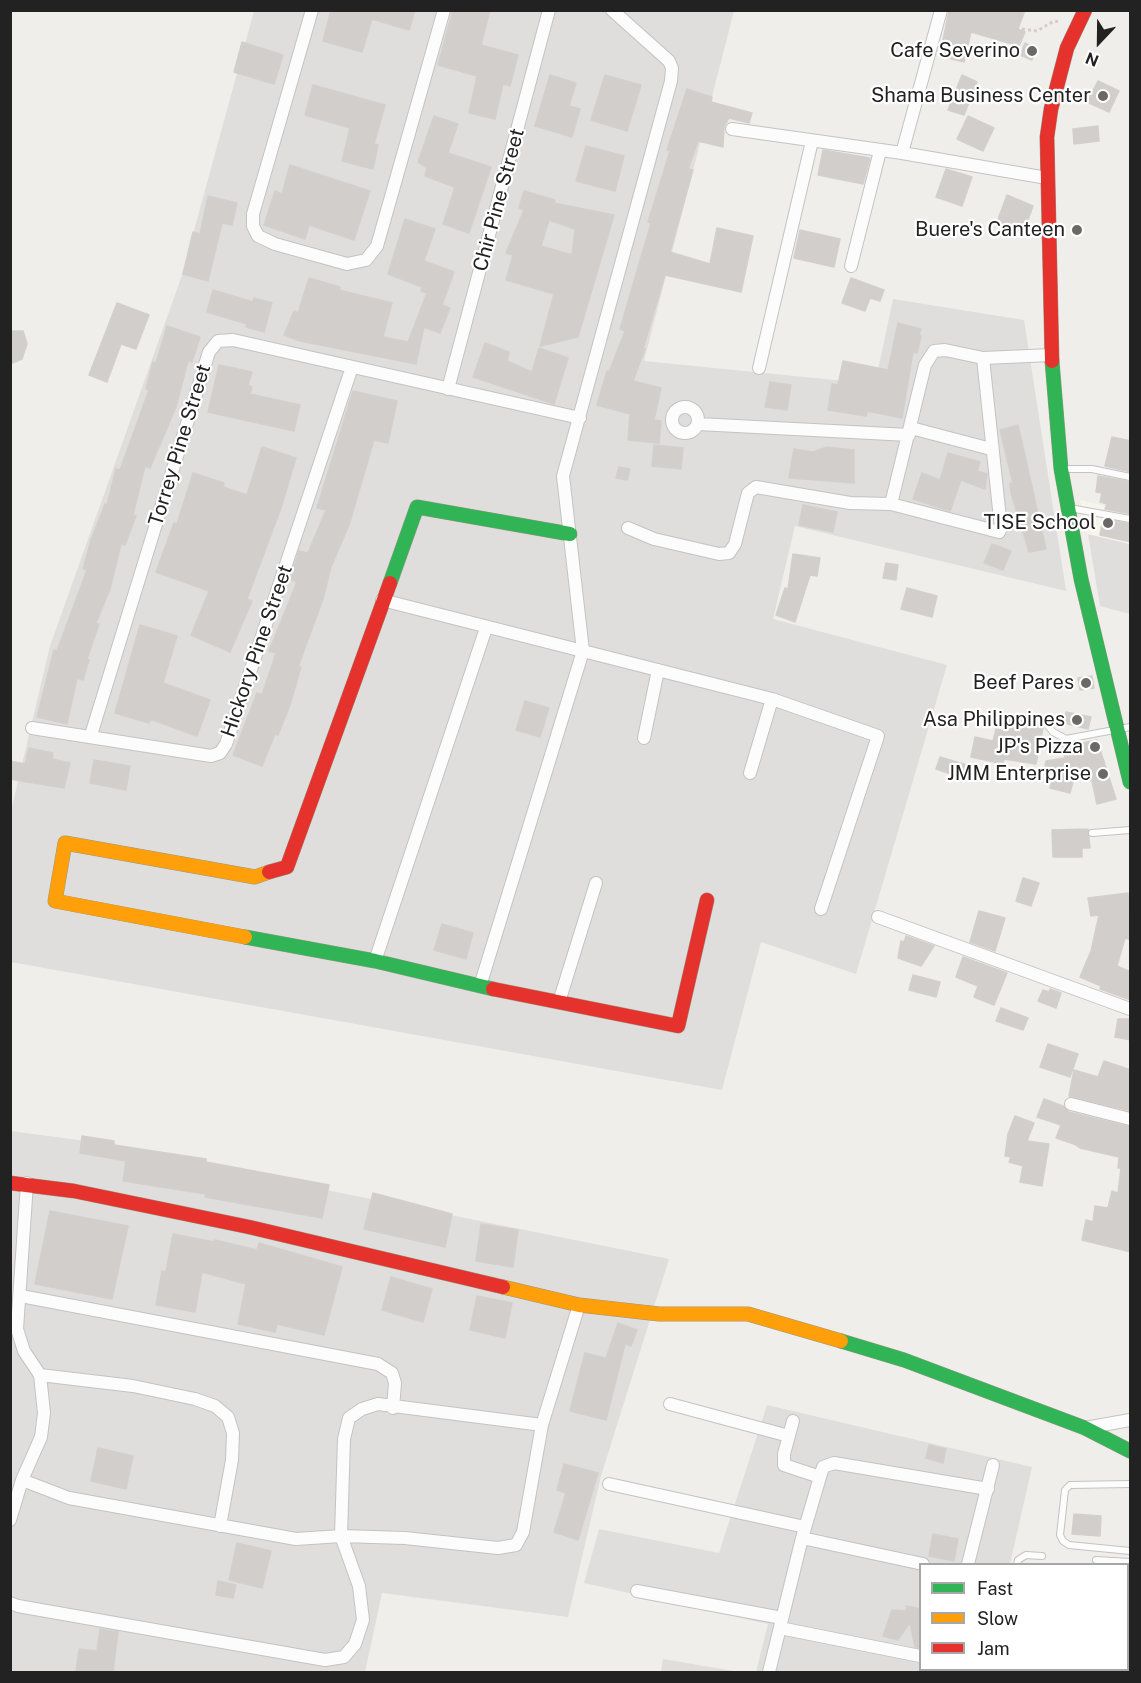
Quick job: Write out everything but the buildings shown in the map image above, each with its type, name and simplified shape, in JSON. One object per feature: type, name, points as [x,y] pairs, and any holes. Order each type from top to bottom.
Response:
[{"type":"street","points":[[312,10],[253,214],[253,226],[258,236],[275,244],[347,264],[366,260],[377,246],[444,10]]},
{"type":"street","name":"Chir Pine Street","points":[[448,389],[549,10]]},
{"type":"street","points":[[480,986],[584,651],[563,476],[672,68],[669,61],[612,10]]},
{"type":"street","points":[[902,153],[941,10]]},
{"type":"street","points":[[1085,10],[1067,48],[1051,109],[1047,137],[1052,355],[1061,469],[1081,579],[1124,727],[1131,782]]},
{"type":"street","points":[[732,129],[902,153],[1047,178]]},
{"type":"street","points":[[759,368],[812,141]]},
{"type":"street","points":[[851,266],[880,151]]},
{"type":"street","name":"Torrey Pine Street","points":[[91,735],[213,345],[218,341],[233,340],[580,418]]},
{"type":"street","points":[[891,504],[925,365],[934,351],[945,350],[983,358],[1052,355]]},
{"type":"street","points":[[628,528],[654,539],[719,554],[729,553],[735,544],[748,493],[756,487],[850,503],[891,504],[999,532],[1001,528],[983,358]]},
{"type":"street","name":"Hickory Pine Street","points":[[32,728],[91,735],[211,756],[220,753],[226,744],[352,367]]},
{"type":"street","points":[[698,424],[910,431],[991,449]]},
{"type":"street","points":[[570,534],[417,507],[287,867],[255,877],[66,843],[55,901],[375,961],[480,986],[678,1026],[707,900]]},
{"type":"street","points":[[382,600],[772,699],[878,736],[821,909]]},
{"type":"street","points":[[375,961],[486,628]]},
{"type":"street","points":[[644,738],[658,670]]},
{"type":"street","points":[[750,773],[772,699]]},
{"type":"street","points":[[559,1002],[596,883]]},
{"type":"street","points":[[878,917],[1131,1009]]},
{"type":"street","points":[[1071,1104],[1131,1119]]},
{"type":"street","points":[[10,1183],[27,1183],[249,1227],[579,1305],[660,1314],[748,1314],[904,1360],[1085,1428],[1131,1451]]},
{"type":"street","points":[[10,1520],[22,1480],[41,1437],[44,1413],[40,1375],[24,1351],[17,1329],[27,1183]]},
{"type":"street","points":[[21,1296],[378,1364],[392,1373],[395,1383],[393,1408]]},
{"type":"street","points":[[22,1480],[69,1498],[296,1539],[341,1536],[405,1538],[498,1548],[516,1545],[523,1532],[542,1425],[579,1305]]},
{"type":"street","points":[[40,1375],[133,1386],[195,1399],[214,1406],[228,1417],[233,1433],[232,1460],[220,1526]]},
{"type":"street","points":[[10,1603],[325,1660],[344,1657],[355,1644],[363,1620],[358,1586],[341,1536],[344,1439],[349,1418],[362,1408],[378,1404],[393,1408],[542,1425]]},
{"type":"street","points":[[670,1404],[789,1436]]},
{"type":"street","points":[[1085,1428],[1131,1420]]},
{"type":"street","points":[[793,1421],[784,1465],[820,1477]]},
{"type":"street","points":[[769,1672],[803,1533],[823,1467],[834,1463],[988,1489]]},
{"type":"street","points":[[968,1563],[993,1465]]},
{"type":"street","points":[[609,1484],[762,1516],[803,1533],[919,1563]]},
{"type":"street","points":[[637,1591],[919,1656]]},
{"type":"street","points":[[1129,1622],[1131,1603]]},
{"type":"lane","points":[[1061,469],[1092,469],[1131,477]]},
{"type":"lane","points":[[1069,508],[1131,519]]},
{"type":"lane","points":[[1042,718],[1053,732],[1066,739],[1124,727]]},
{"type":"lane","points":[[1092,833],[1131,830]]},
{"type":"lane","points":[[1131,1484],[1070,1485],[1065,1490],[1060,1535],[1069,1545],[1131,1551]]},
{"type":"lane","points":[[1017,1563],[1026,1555],[1042,1556]]},
{"type":"lane","points":[[1096,1560],[1131,1562]]},
{"type":"path","points":[[1022,29],[1037,31],[1054,21],[1076,28]]},
{"type":"shaded area","points":[[254,11],[734,11],[644,361],[875,384],[893,299],[1024,320],[1066,591],[795,526],[773,619],[947,665],[856,974],[761,942],[722,1090],[11,962],[11,811],[50,646],[181,278]]},
{"type":"shaded area","name":"TISE School","points":[[1080,500],[1130,512],[1130,544],[1088,534]]},
{"type":"shaded area","points":[[1088,534],[1130,544],[1130,614],[1100,606]]},
{"type":"shaded area","points":[[11,1131],[78,1140],[669,1259],[601,1476],[568,1617],[382,1593],[365,1672],[11,1672]]},
{"type":"shaded area","points":[[767,1405],[1032,1467],[1010,1563],[919,1563],[919,1671],[983,1672],[756,1672],[768,1624],[584,1583],[599,1529],[719,1553]]},
{"type":"shaded area","points":[[663,1659],[740,1672],[661,1672]]},
{"type":"traffic: fast","points":[[1052,361],[1061,469],[1081,579],[1130,782]]},
{"type":"traffic: fast","points":[[390,583],[417,507],[570,534]]},
{"type":"traffic: fast","points":[[245,937],[375,961],[493,989]]},
{"type":"traffic: fast","points":[[841,1341],[904,1360],[1085,1428],[1130,1451]]},
{"type":"traffic: fast","points":[[1129,1618],[1130,1603]]},
{"type":"traffic: slow","points":[[245,937],[55,901],[65,843],[255,877],[269,872]]},
{"type":"traffic: slow","points":[[503,1287],[579,1305],[659,1314],[748,1314],[841,1341]]},
{"type":"traffic: jam","points":[[1052,361],[1047,137],[1051,109],[1067,48],[1085,10]]},
{"type":"traffic: jam","points":[[269,872],[287,867],[390,583]]},
{"type":"traffic: jam","points":[[493,989],[678,1026],[707,900]]},
{"type":"traffic: jam","points":[[10,1183],[74,1191],[249,1227],[503,1287]]},
{"type":"place","name":"Cafe Severino","points":[[1032,51]]},
{"type":"place","name":"Shama Business Center","points":[[1103,96]]},
{"type":"place","name":"Buere's Canteen","points":[[1077,230]]},
{"type":"place","name":"TISE School","points":[[1108,523]]},
{"type":"place","name":"Beef Pares","points":[[1086,683]]},
{"type":"place","name":"Asa Philippines","points":[[1077,720]]},
{"type":"place","name":"JP's Pizza","points":[[1095,747]]},
{"type":"place","name":"JMM Enterprise","points":[[1103,774]]}]
